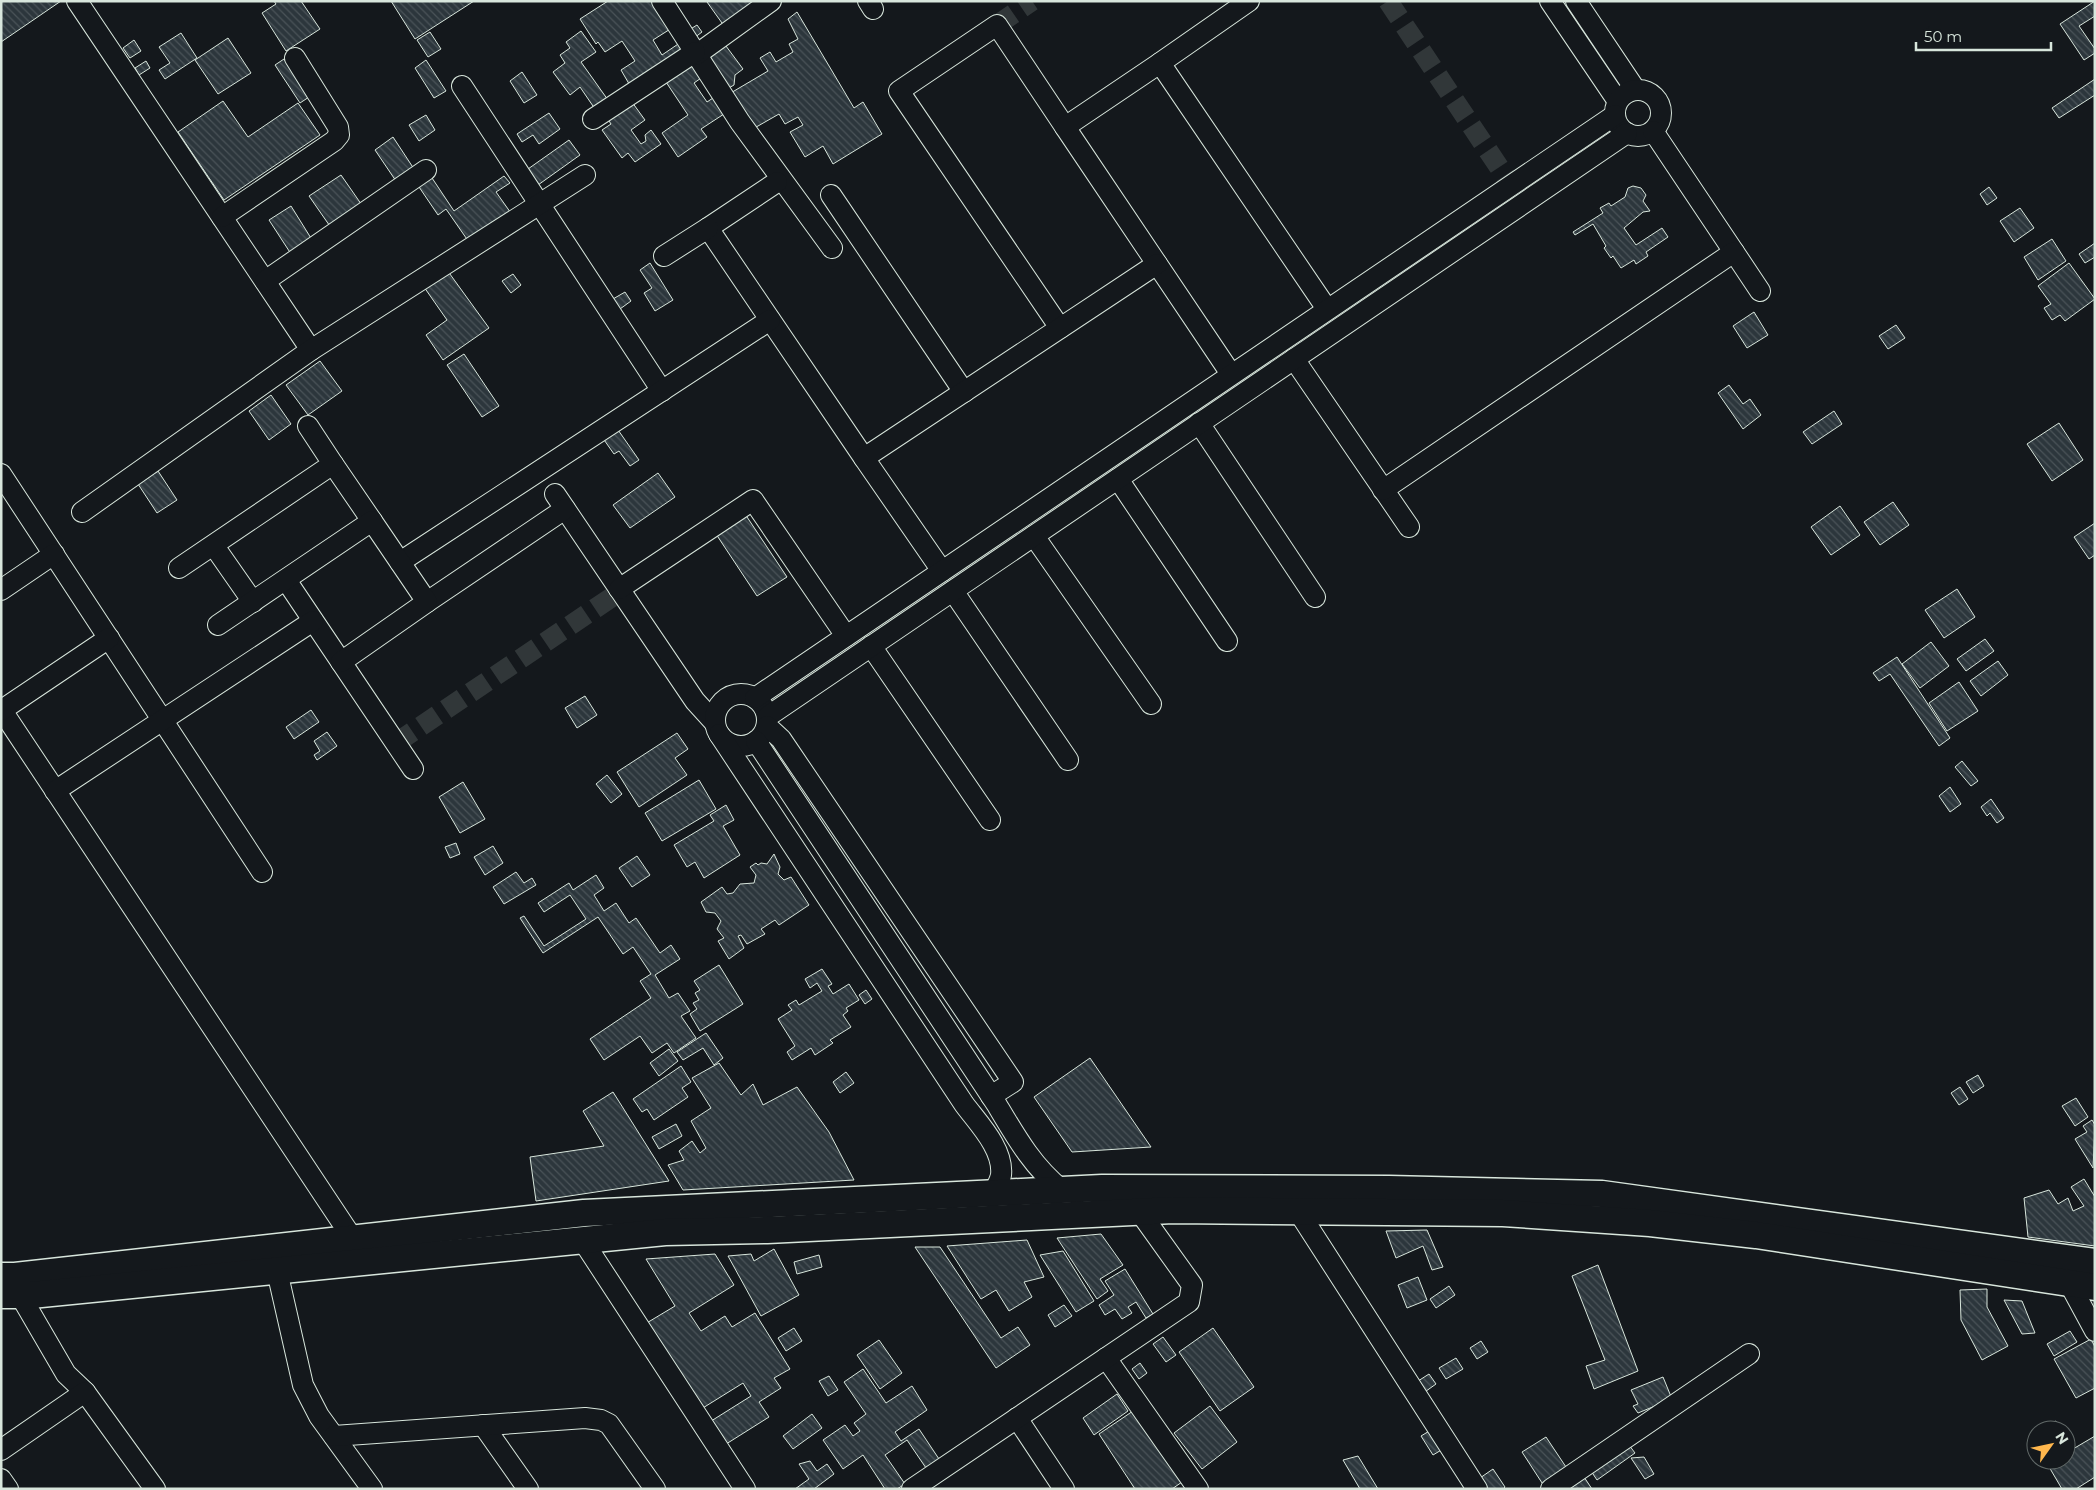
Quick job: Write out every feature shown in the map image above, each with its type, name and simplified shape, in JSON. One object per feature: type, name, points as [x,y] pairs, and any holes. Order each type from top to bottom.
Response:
[{"type":"main road","points":[[11,1295],[353,1239],[584,1213],[1102,1188],[1391,1200],[1602,1194],[1651,1211],[1756,1235],[2095,1286]]},
{"type":"main road","points":[[900,1198],[912,1223]]},
{"type":"main road","points":[[1,1276],[278,1271],[665,1232],[767,1230],[1139,1211],[1298,1211],[1391,1200]]},
{"type":"main road","points":[[1651,1211],[2095,1262]]},
{"type":"street","points":[[77,1],[311,350]]},
{"type":"street","points":[[662,1],[740,122],[832,248]]},
{"type":"street","points":[[593,119],[696,54],[771,1]]},
{"type":"street","points":[[1066,127],[1249,1]]},
{"type":"street","points":[[755,698],[1327,309],[1616,108],[1628,92],[1635,89],[1650,91],[1660,102],[1661,123],[1653,131],[1644,136],[1634,136],[1627,133],[1618,122],[1616,108],[1550,1]]},
{"type":"street","points":[[1576,1],[1635,89]]},
{"type":"street","points":[[1060,328],[893,96],[997,25],[1231,374]]},
{"type":"street","points":[[222,217],[334,142],[339,135],[338,127],[294,58]]},
{"type":"street","points":[[1160,63],[1327,309]]},
{"type":"street","points":[[462,86],[662,391]]},
{"type":"street","points":[[1653,131],[1760,291]]},
{"type":"street","points":[[341,662],[427,602],[560,501],[695,701],[728,742],[737,746],[747,746],[763,728],[871,646],[1627,133]]},
{"type":"street","points":[[265,281],[426,170]]},
{"type":"street","points":[[82,512],[311,350],[585,175]]},
{"type":"street","points":[[664,256],[777,182]]},
{"type":"street","points":[[831,195],[964,392]]},
{"type":"street","points":[[708,228],[942,571]]},
{"type":"street","points":[[1383,490],[1734,252]]},
{"type":"street","points":[[864,458],[1157,264]]},
{"type":"street","points":[[400,562],[770,320]]},
{"type":"street","points":[[1294,359],[1409,527]]},
{"type":"street","points":[[1199,423],[1315,597]]},
{"type":"street","points":[[308,426],[427,602]]},
{"type":"street","points":[[180,568],[333,464]]},
{"type":"street","points":[[1,474],[262,872]]},
{"type":"street","points":[[1118,479],[1227,641]]},
{"type":"street","points":[[619,589],[752,500],[846,636]]},
{"type":"street","points":[[218,625],[372,521]]},
{"type":"street","points":[[1034,536],[1151,704]]},
{"type":"street","points":[[214,546],[253,602]]},
{"type":"street","points":[[1,590],[54,554]]},
{"type":"street","points":[[286,580],[413,769]]},
{"type":"street","points":[[953,591],[1068,760]]},
{"type":"street","points":[[56,791],[313,621]]},
{"type":"street","points":[[109,638],[2,709],[353,1239]]},
{"type":"street","points":[[871,646],[990,820]]},
{"type":"street","points":[[763,728],[765,709],[755,698],[744,694],[732,695],[716,711],[717,728],[839,917],[991,1141],[1000,1158],[1001,1175],[994,1193]]},
{"type":"street","points":[[763,728],[781,739],[1013,1082],[991,1096],[1036,1167],[1062,1190]]},
{"type":"street","points":[[919,1487],[1188,1302],[1192,1285],[1139,1211]]},
{"type":"street","points":[[1298,1211],[1477,1489]]},
{"type":"street","points":[[583,1241],[745,1489]]},
{"type":"street","points":[[278,1271],[303,1386],[319,1416],[372,1489]]},
{"type":"street","points":[[2069,1283],[2095,1332]]},
{"type":"street","points":[[11,1295],[66,1374],[85,1392],[155,1489]]},
{"type":"street","points":[[1551,1489],[1749,1354]]},
{"type":"street","points":[[1106,1358],[1198,1489]]},
{"type":"street","points":[[1,1450],[85,1392]]},
{"type":"street","points":[[334,1436],[585,1418],[601,1420],[609,1424],[656,1489]]},
{"type":"street","points":[[1017,1418],[1064,1489]]},
{"type":"street","points":[[484,1425],[528,1489]]},
{"type":"street","points":[[1,1480],[8,1489]]},
{"type":"building","points":[[1,1],[61,1],[1,42]]},
{"type":"building","points":[[274,1],[301,1],[320,29],[286,51],[262,13],[276,4]]},
{"type":"building","points":[[391,1],[474,1],[415,39]]},
{"type":"building","points":[[608,1],[659,1],[675,26],[653,40],[662,55],[684,40],[691,51],[632,89],[621,70],[635,61],[622,41],[605,52],[598,42],[596,44],[580,19]]},
{"type":"building","points":[[708,1],[767,1],[727,30]]},
{"type":"building","points":[[2095,1],[2095,16],[2079,26],[2095,49],[2095,53],[2084,60],[2060,24]]},
{"type":"building","points":[[797,12],[854,108],[863,102],[882,134],[833,164],[823,146],[805,157],[790,132],[803,125],[798,117],[785,124],[779,114],[751,130],[729,94],[768,71],[760,58],[770,52],[776,62],[793,52],[789,44],[798,39],[788,19]]},
{"type":"building","points":[[697,25],[702,32],[694,38],[689,30]]},
{"type":"building","points":[[581,31],[596,52],[581,62],[608,100],[595,109],[580,87],[570,95],[553,72],[565,63],[560,55],[570,48],[566,42]]},
{"type":"building","points":[[430,32],[441,49],[428,57],[417,40]]},
{"type":"building","points":[[181,33],[197,58],[165,79],[159,70],[170,63],[159,47]]},
{"type":"building","points":[[228,38],[251,73],[218,94],[195,60]]},
{"type":"building","points":[[134,40],[141,51],[130,58],[123,48]]},
{"type":"building","points":[[723,42],[743,69],[735,75],[734,85],[727,89],[705,55]]},
{"type":"building","points":[[284,59],[309,97],[300,103],[275,65]]},
{"type":"building","points":[[426,60],[446,91],[434,98],[415,68]]},
{"type":"building","points":[[693,60],[704,76],[694,83],[707,102],[716,96],[727,112],[701,129],[707,137],[678,157],[662,133],[688,115],[664,79]]},
{"type":"building","points":[[146,61],[150,68],[139,75],[135,68]]},
{"type":"building","points":[[522,72],[537,95],[524,103],[510,81]]},
{"type":"building","points":[[2095,79],[2095,95],[2059,118],[2052,108]]},
{"type":"building","points":[[629,98],[645,120],[631,130],[641,144],[646,141],[645,135],[651,130],[661,144],[635,162],[628,153],[622,158],[602,130],[611,124],[605,115]]},
{"type":"building","points":[[223,101],[248,137],[298,103],[320,135],[224,200],[178,132]]},
{"type":"building","points":[[549,113],[560,129],[539,144],[533,135],[522,142],[517,134]]},
{"type":"building","points":[[426,115],[435,130],[419,141],[409,125]]},
{"type":"building","points":[[393,137],[416,172],[398,184],[375,150]]},
{"type":"building","points":[[569,140],[580,155],[538,185],[528,169]]},
{"type":"building","points":[[341,175],[366,211],[334,232],[309,196]]},
{"type":"building","points":[[430,175],[454,211],[504,176],[510,183],[496,192],[513,216],[471,245],[446,209],[438,215],[415,181]]},
{"type":"building","points":[[1633,186],[1641,188],[1646,195],[1643,201],[1650,211],[1643,212],[1624,228],[1636,245],[1662,228],[1668,237],[1646,252],[1648,256],[1636,264],[1634,260],[1621,268],[1613,256],[1611,258],[1604,248],[1606,246],[1593,224],[1575,235],[1573,232],[1603,213],[1600,208],[1609,203],[1611,206],[1625,197],[1628,188]]},
{"type":"building","points":[[1989,187],[1997,198],[1987,205],[1980,194]]},
{"type":"building","points":[[291,206],[314,243],[293,257],[269,220]]},
{"type":"building","points":[[2020,208],[2034,228],[2014,242],[2000,221]]},
{"type":"building","points":[[2052,239],[2066,261],[2038,280],[2024,257]]},
{"type":"building","points":[[2095,243],[2095,257],[2085,263],[2079,254]]},
{"type":"building","points":[[650,263],[673,300],[655,311],[644,293],[652,288],[640,270]]},
{"type":"building","points":[[2069,263],[2095,299],[2065,321],[2060,315],[2052,320],[2044,308],[2051,304],[2038,286]]},
{"type":"building","points":[[447,270],[489,328],[443,360],[426,335],[447,320],[424,287]]},
{"type":"building","points":[[513,274],[521,285],[511,293],[502,281]]},
{"type":"building","points":[[625,292],[631,301],[620,309],[613,299]]},
{"type":"building","points":[[1754,312],[1768,335],[1747,348],[1733,326]]},
{"type":"building","points":[[1896,325],[1905,338],[1888,349],[1879,336]]},
{"type":"building","points":[[464,354],[499,406],[482,417],[447,365]]},
{"type":"building","points":[[320,361],[342,391],[308,415],[286,385]]},
{"type":"building","points":[[1729,385],[1743,404],[1750,399],[1761,415],[1743,429],[1718,393]]},
{"type":"building","points":[[271,395],[291,424],[269,440],[249,411]]},
{"type":"building","points":[[1834,411],[1842,424],[1812,444],[1803,432]]},
{"type":"building","points":[[2059,423],[2083,460],[2052,481],[2027,444]]},
{"type":"building","points":[[616,427],[639,460],[630,466],[619,451],[614,454],[602,437]]},
{"type":"building","points":[[158,471],[177,500],[157,513],[138,484]]},
{"type":"building","points":[[658,473],[675,497],[630,528],[613,505]]},
{"type":"building","points":[[1893,502],[1909,525],[1880,545],[1864,522]]},
{"type":"building","points":[[1840,506],[1860,535],[1831,555],[1811,527]]},
{"type":"building","points":[[745,514],[787,577],[757,596],[716,534]]},
{"type":"building","points":[[2095,523],[2095,555],[2089,559],[2074,537]]},
{"type":"building","points":[[1957,589],[1975,617],[1944,638],[1925,610]]},
{"type":"building","points":[[1985,639],[1994,651],[1966,671],[1957,659]]},
{"type":"building","points":[[1931,642],[1949,666],[1920,688],[1902,664]]},
{"type":"building","points":[[1897,657],[1950,738],[1939,746],[1890,674],[1879,681],[1873,673]]},
{"type":"building","points":[[1998,661],[2008,675],[1981,696],[1970,681]]},
{"type":"building","points":[[1959,682],[1978,711],[1947,731],[1929,703]]},
{"type":"building","points":[[585,696],[597,715],[577,728],[565,708]]},
{"type":"building","points":[[311,710],[319,722],[294,739],[286,727]]},
{"type":"building","points":[[327,732],[337,746],[317,760],[314,755],[320,751],[314,741]]},
{"type":"building","points":[[677,733],[688,749],[675,758],[687,775],[639,807],[617,772]]},
{"type":"building","points":[[1962,761],[1978,781],[1971,786],[1955,767]]},
{"type":"building","points":[[607,775],[622,794],[611,803],[596,784]]},
{"type":"building","points":[[699,780],[716,809],[662,841],[645,813]]},
{"type":"building","points":[[463,782],[485,819],[460,833],[439,797]]},
{"type":"building","points":[[1950,787],[1961,804],[1950,812],[1939,796]]},
{"type":"building","points":[[1991,799],[2004,818],[1997,823],[1990,813],[1987,816],[1981,807]]},
{"type":"building","points":[[726,805],[734,820],[723,826],[740,855],[704,878],[695,862],[687,867],[674,845],[714,821],[710,815]]},
{"type":"building","points":[[456,843],[460,854],[450,858],[445,847]]},
{"type":"building","points":[[493,846],[503,863],[485,875],[474,857]]},
{"type":"building","points":[[774,854],[780,867],[778,874],[784,880],[791,877],[809,905],[779,925],[775,920],[761,929],[765,934],[747,944],[741,935],[738,936],[744,948],[729,959],[718,941],[724,938],[717,929],[721,921],[715,913],[706,912],[701,902],[722,887],[727,894],[733,893],[740,884],[754,883],[756,875],[750,867],[756,863],[758,865],[761,863],[767,864]]},
{"type":"building","points":[[637,856],[650,875],[632,887],[619,868]]},
{"type":"building","points":[[516,872],[524,883],[532,878],[536,885],[504,904],[493,887]]},
{"type":"building","points":[[596,875],[604,888],[594,895],[604,911],[616,903],[629,923],[636,918],[660,953],[671,945],[680,959],[655,975],[669,998],[678,993],[690,1011],[681,1016],[696,1038],[674,1053],[667,1043],[652,1053],[640,1036],[604,1060],[590,1039],[651,998],[640,981],[651,974],[633,947],[623,954],[598,917],[543,953],[520,918],[524,916],[544,946],[586,919],[570,895],[544,912],[538,903],[569,883],[573,890]]},
{"type":"building","points":[[719,965],[743,1004],[700,1031],[690,1014],[697,1009],[693,1003],[699,1000],[695,993],[700,990],[694,981]]},
{"type":"building","points":[[822,969],[832,984],[828,986],[833,994],[849,984],[859,1000],[846,1008],[848,1011],[843,1015],[851,1027],[830,1040],[833,1043],[815,1055],[811,1048],[792,1060],[787,1052],[795,1046],[778,1019],[792,1010],[788,1005],[796,1000],[799,1005],[822,991],[817,983],[810,988],[805,979]]},
{"type":"building","points":[[866,990],[872,999],[865,1004],[859,995]]},
{"type":"building","points":[[706,1033],[723,1058],[714,1065],[703,1048],[683,1060],[677,1052]]},
{"type":"building","points":[[669,1049],[678,1061],[659,1076],[650,1063]]},
{"type":"building","points":[[1090,1058],[1151,1147],[1072,1152],[1034,1097]]},
{"type":"building","points":[[719,1063],[741,1095],[753,1084],[763,1105],[797,1087],[829,1132],[854,1180],[683,1190],[668,1165],[684,1160],[679,1151],[692,1141],[700,1153],[706,1148],[691,1121],[711,1108],[692,1078]]},
{"type":"building","points":[[681,1066],[691,1082],[682,1088],[688,1097],[654,1120],[647,1109],[642,1112],[633,1099]]},
{"type":"building","points":[[846,1072],[854,1083],[840,1093],[833,1082]]},
{"type":"building","points":[[1978,1075],[1984,1086],[1973,1093],[1966,1082]]},
{"type":"building","points":[[1960,1087],[1968,1099],[1959,1105],[1951,1093]]},
{"type":"building","points":[[613,1092],[669,1181],[536,1201],[530,1157],[604,1146],[583,1111]]},
{"type":"building","points":[[2076,1098],[2088,1117],[2075,1126],[2062,1106]]},
{"type":"building","points":[[2092,1120],[2095,1125],[2093,1168],[2075,1139],[2087,1132],[2083,1126]]},
{"type":"building","points":[[676,1124],[682,1136],[659,1149],[652,1137]]},
{"type":"building","points":[[2084,1179],[2095,1197],[2095,1246],[2028,1237],[2024,1198],[2049,1190],[2058,1204],[2068,1198],[2073,1211],[2084,1206],[2071,1187]]},
{"type":"building","points":[[1427,1230],[1443,1267],[1432,1270],[1423,1246],[1396,1258],[1386,1231]]},
{"type":"building","points":[[1101,1234],[1123,1265],[1100,1279],[1108,1291],[1097,1299],[1057,1238]]},
{"type":"building","points":[[1027,1240],[1044,1277],[1024,1282],[1032,1297],[1009,1311],[996,1290],[981,1299],[947,1246]]},
{"type":"building","points":[[915,1247],[940,1247],[1001,1338],[1018,1327],[1030,1345],[996,1368]]},
{"type":"building","points":[[774,1249],[799,1295],[761,1316],[728,1256],[751,1254],[754,1261]]},
{"type":"building","points":[[1063,1251],[1094,1301],[1076,1312],[1040,1255]]},
{"type":"building","points":[[715,1254],[734,1285],[689,1313],[701,1331],[725,1316],[732,1327],[755,1313],[790,1369],[774,1378],[781,1388],[759,1402],[769,1417],[723,1446],[708,1423],[751,1396],[743,1383],[698,1411],[645,1324],[675,1306],[646,1259]]},
{"type":"building","points":[[819,1255],[822,1267],[797,1274],[794,1262]]},
{"type":"building","points":[[1598,1265],[1638,1371],[1594,1389],[1586,1366],[1605,1360],[1572,1276]]},
{"type":"building","points":[[1125,1269],[1153,1314],[1146,1318],[1136,1302],[1128,1307],[1132,1313],[1122,1319],[1115,1309],[1105,1315],[1099,1305],[1114,1295],[1105,1281]]},
{"type":"building","points":[[1418,1277],[1427,1300],[1407,1308],[1398,1285]]},
{"type":"building","points":[[1449,1286],[1455,1295],[1436,1308],[1430,1299]]},
{"type":"building","points":[[1987,1289],[1987,1307],[2008,1346],[1982,1360],[1961,1320],[1960,1290]]},
{"type":"building","points":[[2004,1300],[2022,1301],[2035,1333],[2022,1334]]},
{"type":"building","points":[[1064,1305],[1072,1316],[1055,1327],[1048,1315]]},
{"type":"building","points":[[794,1328],[802,1341],[786,1351],[778,1338]]},
{"type":"building","points":[[1213,1328],[1254,1387],[1220,1411],[1179,1352]]},
{"type":"building","points":[[2070,1331],[2077,1342],[2054,1356],[2047,1344]]},
{"type":"building","points":[[1163,1337],[1176,1355],[1166,1362],[1153,1344]]},
{"type":"building","points":[[2091,1339],[2095,1347],[2095,1388],[2076,1398],[2054,1359]]},
{"type":"building","points":[[879,1340],[902,1373],[880,1389],[857,1355]]},
{"type":"building","points":[[1481,1341],[1488,1352],[1477,1359],[1470,1348]]},
{"type":"building","points":[[1456,1358],[1463,1369],[1446,1379],[1439,1368]]},
{"type":"building","points":[[1140,1363],[1147,1373],[1139,1379],[1132,1369]]},
{"type":"building","points":[[863,1369],[886,1403],[912,1386],[927,1410],[895,1432],[901,1441],[919,1429],[939,1459],[926,1468],[907,1440],[885,1455],[905,1484],[897,1489],[885,1489],[863,1455],[843,1469],[823,1440],[845,1425],[853,1436],[860,1431],[854,1423],[866,1414],[844,1382]]},
{"type":"building","points":[[1429,1374],[1436,1384],[1422,1394],[1415,1383]]},
{"type":"building","points":[[829,1376],[838,1390],[828,1396],[819,1381]]},
{"type":"building","points":[[1663,1377],[1672,1399],[1638,1413],[1633,1406],[1638,1404],[1631,1390]]},
{"type":"building","points":[[1117,1394],[1128,1411],[1094,1435],[1083,1418]]},
{"type":"building","points":[[1210,1406],[1237,1442],[1202,1469],[1174,1433]]},
{"type":"building","points":[[1133,1411],[1182,1482],[1172,1489],[1135,1489],[1099,1434]]},
{"type":"building","points":[[812,1414],[822,1428],[793,1449],[783,1436]]},
{"type":"building","points":[[1431,1430],[1443,1449],[1433,1455],[1421,1436]]},
{"type":"building","points":[[2095,1436],[2095,1477],[2076,1489],[2062,1489],[2051,1470],[2076,1470],[2076,1447]]},
{"type":"building","points":[[1546,1437],[1568,1470],[1544,1486],[1522,1452]]},
{"type":"building","points":[[1629,1445],[1635,1453],[1597,1480],[1591,1471]]},
{"type":"building","points":[[1358,1456],[1378,1489],[1360,1489],[1343,1460]]},
{"type":"building","points":[[1644,1457],[1654,1474],[1645,1479],[1631,1458]]},
{"type":"building","points":[[810,1461],[817,1471],[827,1464],[834,1474],[814,1489],[795,1489],[809,1479],[799,1464]]},
{"type":"building","points":[[1493,1469],[1505,1487],[1503,1489],[1487,1489],[1480,1478]]},
{"type":"building","points":[[1582,1474],[1592,1489],[1561,1489]]},
{"type":"tunnel","points":[[997,25],[1032,1]]},
{"type":"tunnel","points":[[1388,1],[1511,185]]},
{"type":"tunnel","points":[[396,743],[621,591]]}]
